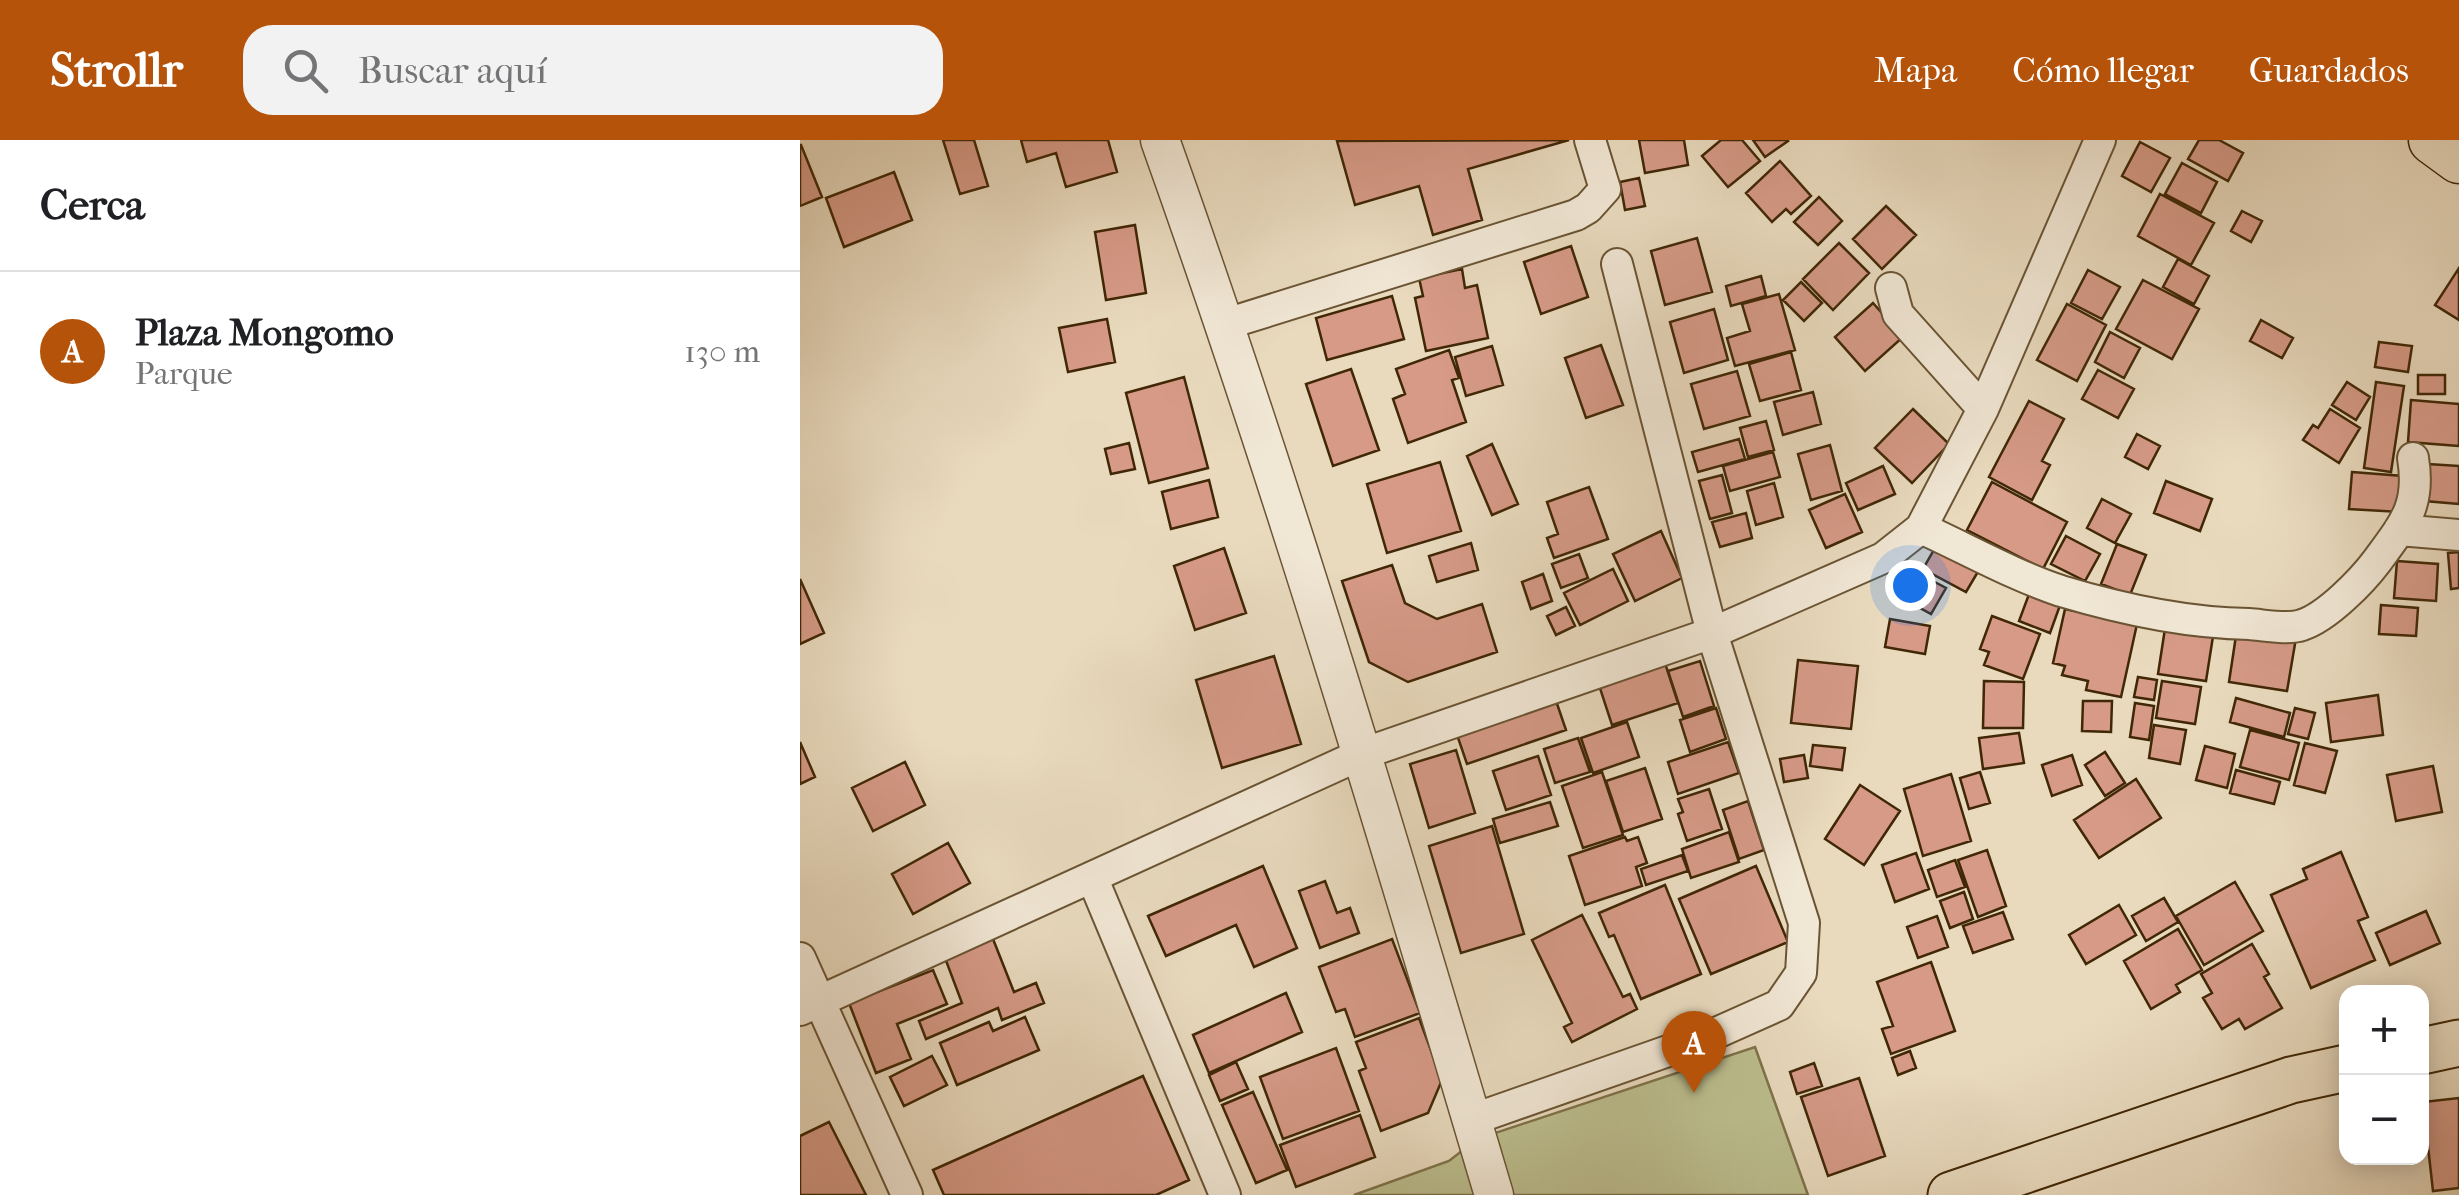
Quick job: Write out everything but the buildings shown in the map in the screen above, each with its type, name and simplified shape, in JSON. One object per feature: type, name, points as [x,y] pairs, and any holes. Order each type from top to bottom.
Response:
[{"type":"highway","points":[[2433,140],[2459,159]]},
{"type":"main road","points":[[2429,1049],[2459,1042]]},
{"type":"main road","points":[[1951,1195],[2291,1080],[2339,1070]]},
{"type":"street","points":[[1160,140],[1226,324],[1362,754],[1494,1195]]},
{"type":"street","points":[[1226,324],[1576,215],[1588,208],[1605,188],[1590,140]]},
{"type":"street","points":[[811,1006],[1362,754],[1712,633],[1883,558],[1921,528],[1983,409],[2100,140]]},
{"type":"street","points":[[1471,1120],[1705,1038],[1780,1005],[1801,973],[1804,923],[1712,633],[1617,264]]},
{"type":"street","points":[[1891,288],[1898,314],[1983,409]]},
{"type":"street","points":[[1921,528],[2058,590],[2138,612],[2229,624],[2301,626],[2365,577],[2399,530],[2414,506],[2417,482],[2413,458]]},
{"type":"street","points":[[2399,530],[2459,536]]},
{"type":"street","points":[[1092,877],[1225,1195]]},
{"type":"street","points":[[800,958],[811,1006],[906,1195]]},
{"type":"green space","points":[[1755,1047],[1808,1195],[1354,1195],[1449,1161],[1477,1139]]},
{"type":"place","name":"Plaza Mongomo","points":[[1694,1093]]}]
